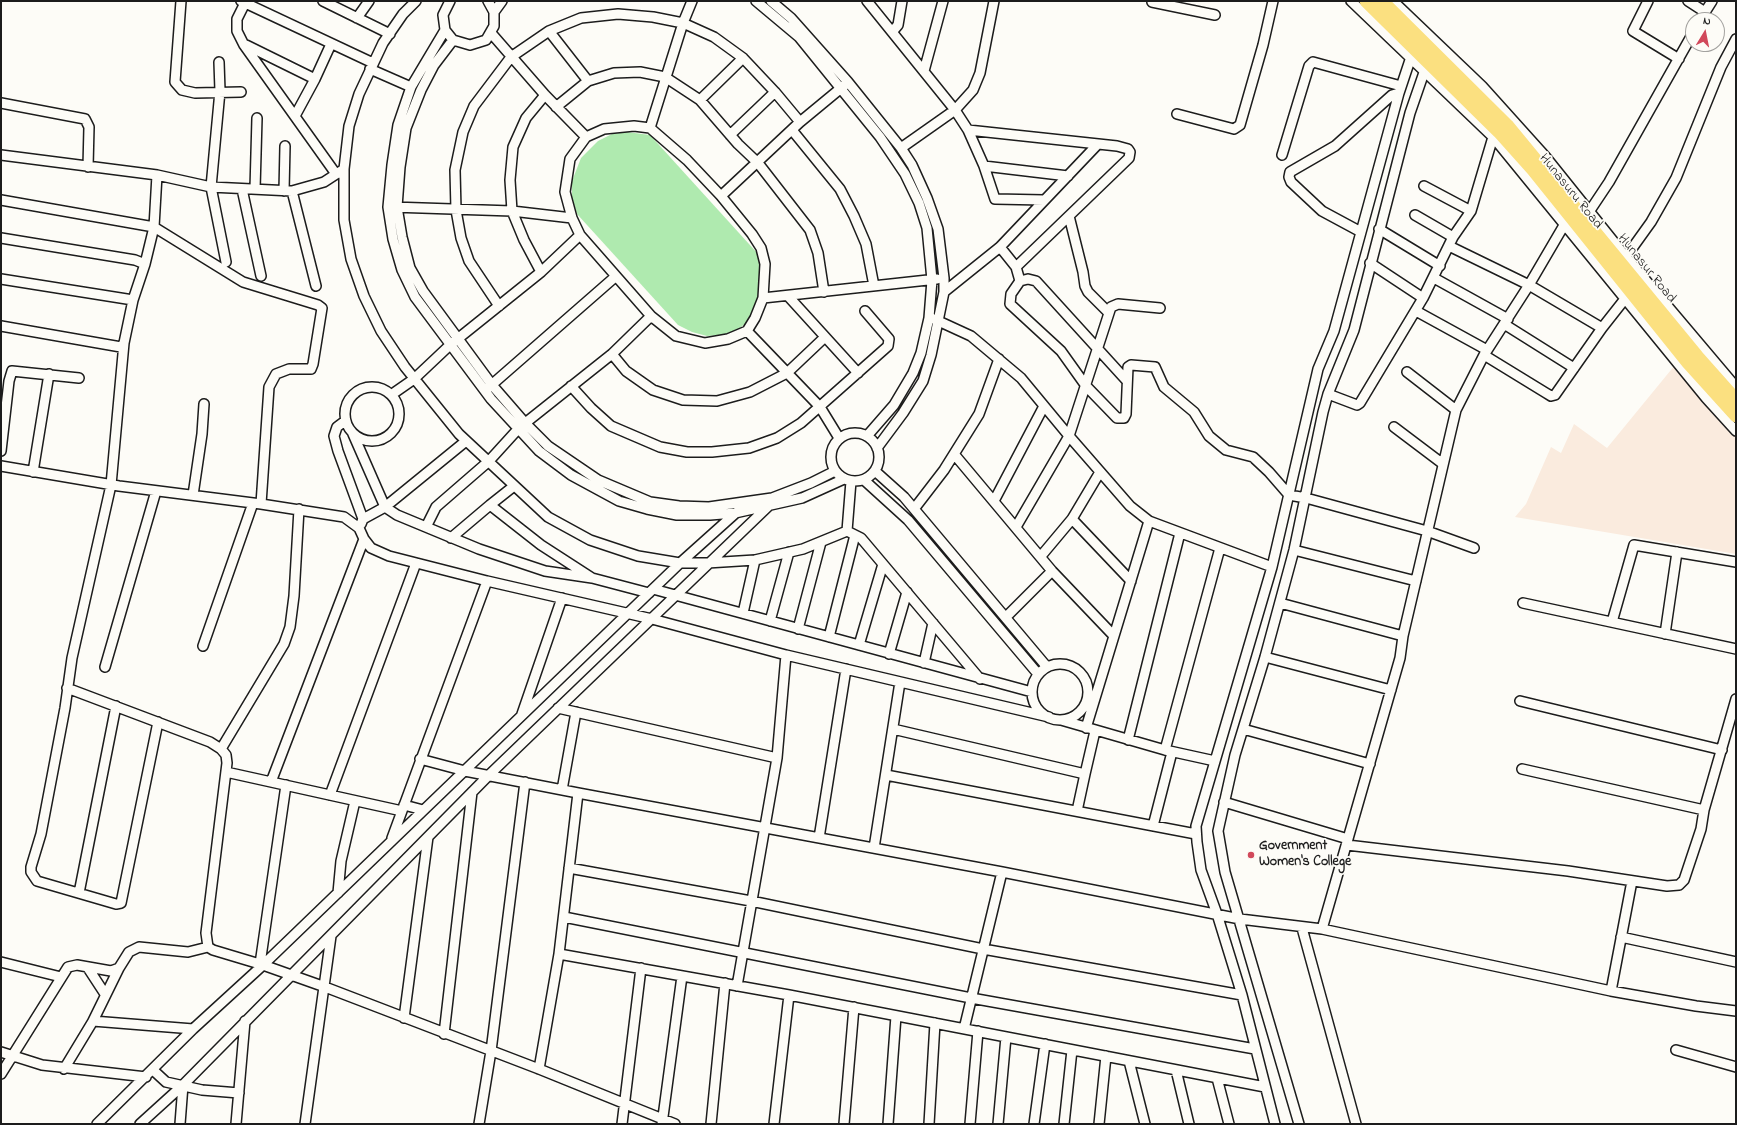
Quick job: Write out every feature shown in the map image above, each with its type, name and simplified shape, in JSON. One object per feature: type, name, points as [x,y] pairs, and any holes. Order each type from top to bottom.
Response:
[{"type":"highway","points":[[1366,1],[1417,50]]},
{"type":"highway","name":"Hunasur Road","points":[[1382,1],[1417,50],[1507,125],[1578,219],[1623,260],[1697,356],[1736,400]]},
{"type":"highway","name":"Hunasuru Road","points":[[1428,60],[1496,135],[1578,219],[1628,295],[1736,416]]},
{"type":"street","points":[[181,1],[175,82],[182,90],[195,92],[241,92]]},
{"type":"street","points":[[325,1],[390,34]]},
{"type":"street","points":[[357,18],[369,1]]},
{"type":"street","points":[[450,1],[443,15],[445,30],[453,40],[461,44],[474,45],[486,40],[491,33],[496,19],[492,5],[502,1]]},
{"type":"street","points":[[650,128],[683,23],[692,1]]},
{"type":"street","points":[[756,1],[799,37],[842,88],[880,137],[905,174],[919,203],[927,228],[932,280],[929,318],[921,353],[914,373],[894,405],[867,436]]},
{"type":"street","points":[[771,1],[791,18],[848,82],[901,148],[915,172],[938,229],[944,278],[944,292],[931,354],[923,381],[903,413],[877,448]]},
{"type":"street","points":[[867,1],[955,110],[968,130],[984,166],[995,199],[1044,200]]},
{"type":"street","points":[[892,32],[898,25],[902,1]]},
{"type":"street","points":[[924,71],[943,1]]},
{"type":"street","points":[[901,148],[955,110],[973,90],[980,72],[994,1]]},
{"type":"street","points":[[1177,114],[1234,129],[1240,125],[1257,67],[1273,1]]},
{"type":"street","points":[[1299,1124],[1225,872],[1218,831],[1243,729],[1265,657],[1294,550],[1328,394],[1354,330],[1370,263],[1410,113],[1428,60],[1417,50],[1351,1]]},
{"type":"street","points":[[1393,1],[1482,86],[1545,156],[1578,219]]},
{"type":"street","points":[[1648,1],[1633,31],[1679,59]]},
{"type":"street","points":[[1688,1],[1698,12]]},
{"type":"street","points":[[1705,12],[1712,1]]},
{"type":"street","points":[[340,172],[295,116],[244,44],[237,31],[237,19],[243,2],[331,44],[411,87]]},
{"type":"street","points":[[412,2],[390,34],[371,66],[349,126],[340,172],[344,220],[351,259],[364,296],[381,331],[414,379],[466,441],[548,517],[590,540],[638,556],[680,563],[755,560],[803,549],[851,533],[861,538],[980,679]]},
{"type":"street","points":[[1152,2],[1181,5],[1215,16]]},
{"type":"street","points":[[498,306],[469,261],[461,238],[456,210],[455,170],[463,132],[474,106],[511,57],[549,31],[581,18],[618,14],[653,17],[683,23],[714,37],[743,58],[775,92],[800,122]]},
{"type":"street","points":[[445,30],[411,87],[398,125],[392,165],[393,239],[402,270],[415,297],[450,345],[522,426],[539,451],[571,475],[619,501],[647,509],[677,514],[710,515],[735,513],[802,498],[847,480],[864,480],[875,471],[879,456],[877,448],[867,436],[858,433],[848,433],[839,438],[831,450],[831,465],[835,471],[847,480],[851,533],[829,637]]},
{"type":"street","points":[[549,31],[588,81]]},
{"type":"street","points":[[491,33],[545,95],[586,137]]},
{"type":"street","points":[[1736,38],[1721,67],[1676,178],[1650,222],[1623,260],[1736,387]]},
{"type":"street","points":[[453,40],[434,65],[421,90],[406,128],[392,207],[410,268],[423,292],[458,339],[488,388]]},
{"type":"street","points":[[244,44],[315,80]]},
{"type":"street","points":[[295,116],[315,80],[331,44]]},
{"type":"street","points":[[1322,930],[1400,658],[1403,636],[1456,410],[1485,352],[1529,285],[1578,219],[1685,48]]},
{"type":"street","points":[[1275,1124],[1242,995],[1217,914],[1201,870],[1196,834],[1199,815],[1272,567],[1318,369],[1334,331],[1400,90],[1417,50]]},
{"type":"street","points":[[700,100],[743,58]]},
{"type":"street","points":[[220,62],[220,91],[211,187],[226,262]]},
{"type":"street","points":[[1282,155],[1309,66],[1313,62],[1400,90]]},
{"type":"street","points":[[556,107],[588,81],[614,72],[640,72],[666,77],[700,100],[730,135],[758,163],[810,230],[818,253],[824,292]]},
{"type":"street","points":[[721,196],[758,163],[800,122],[848,82]]},
{"type":"street","points":[[1361,232],[1322,211],[1291,182],[1289,177],[1290,172],[1335,146],[1392,95],[1400,90]]},
{"type":"street","points":[[730,135],[775,92]]},
{"type":"street","points":[[541,272],[524,240],[512,211],[510,180],[513,147],[526,118],[545,95]]},
{"type":"street","points":[[1,103],[85,119],[89,127],[88,167]]},
{"type":"street","points":[[255,189],[257,118]]},
{"type":"street","points":[[634,126],[650,128],[687,160],[721,196],[761,248],[765,264],[763,298],[747,331],[728,339],[705,343],[676,336],[651,316],[615,277],[580,235],[572,218],[565,192],[570,159],[586,137],[604,130],[634,126]]},
{"type":"street","points":[[792,130],[840,189],[866,244],[874,286]]},
{"type":"street","points":[[968,130],[1098,144],[1128,149],[1130,152],[1129,158],[1016,268]]},
{"type":"street","points":[[1328,394],[1357,405],[1360,403],[1416,311],[1440,266],[1453,237],[1471,211],[1496,135]]},
{"type":"street","points":[[944,292],[1000,247],[1098,144]]},
{"type":"street","points":[[285,146],[288,191],[316,286]]},
{"type":"street","points":[[1,156],[157,175],[211,187],[242,189],[288,191],[324,182],[340,172]]},
{"type":"street","points":[[984,166],[1068,176]]},
{"type":"street","points":[[157,175],[154,227],[145,264],[133,300],[124,344],[110,485],[72,658],[68,688],[41,834],[31,872],[37,881],[79,894],[120,904],[122,901],[158,722]]},
{"type":"street","points":[[1424,186],[1471,211]]},
{"type":"street","points":[[242,189],[261,276]]},
{"type":"street","points":[[1,200],[154,227],[243,282],[318,305],[322,308],[311,369],[289,369],[276,374],[269,387],[257,503],[203,646]]},
{"type":"street","points":[[392,207],[512,211],[572,218]]},
{"type":"street","points":[[1415,215],[1453,237]]},
{"type":"street","points":[[1070,216],[1085,286],[1088,292],[1109,313]]},
{"type":"street","points":[[1379,229],[1440,266]]},
{"type":"street","points":[[391,395],[414,379],[450,345],[541,272],[580,235]]},
{"type":"street","points":[[1,238],[135,260],[145,264]]},
{"type":"street","points":[[1449,246],[1529,285],[1602,328]]},
{"type":"street","points":[[1000,247],[1016,268],[1020,281]]},
{"type":"street","points":[[1370,263],[1423,298]]},
{"type":"street","points":[[488,388],[615,277]]},
{"type":"street","points":[[763,298],[944,278]]},
{"type":"street","points":[[1434,278],[1506,321],[1574,368]]},
{"type":"street","points":[[1,279],[133,300]]},
{"type":"street","points":[[1127,381],[1036,281],[1028,279],[1020,281],[1011,294],[1010,304],[1043,332],[1062,351],[1086,386],[1117,418],[1124,418],[1126,414],[1128,367],[1131,365],[1155,367],[1164,387],[1194,412],[1209,436],[1226,450],[1253,457],[1269,472],[1289,495],[1306,498],[1427,531],[1474,548]]},
{"type":"street","points":[[1416,311],[1485,352],[1551,396],[1555,395],[1602,328],[1628,295],[1706,398],[1736,431]]},
{"type":"street","points":[[788,296],[858,373]]},
{"type":"street","points":[[1016,527],[1069,436],[1111,307],[1118,304],[1160,308]]},
{"type":"street","points":[[572,386],[590,408],[612,426],[660,447],[687,452],[712,452],[749,448],[777,438],[801,423],[888,346],[889,339],[865,311]]},
{"type":"street","points":[[426,527],[436,507],[489,461],[522,426],[612,354],[651,316]]},
{"type":"street","points":[[929,318],[971,336],[1021,378],[1130,506],[1149,521],[1272,567]]},
{"type":"street","points":[[1,326],[120,347],[124,344]]},
{"type":"street","points":[[747,331],[820,407],[839,438]]},
{"type":"street","points":[[612,354],[626,371],[653,390],[683,400],[717,401],[750,392],[787,373],[825,338]]},
{"type":"street","points":[[914,509],[944,470],[979,414],[999,359]]},
{"type":"street","points":[[1,450],[10,374],[12,371],[79,378]]},
{"type":"street","points":[[1407,372],[1456,410]]},
{"type":"street","points":[[33,472],[49,374]]},
{"type":"street","points":[[353,434],[366,441],[380,440],[392,433],[399,421],[398,407],[391,395],[381,388],[369,387],[358,391],[350,398],[345,409],[346,421],[385,507],[397,515],[479,550],[545,571],[592,578],[676,595],[1032,692]]},
{"type":"street","points":[[193,495],[202,434],[204,404]]},
{"type":"street","points":[[994,501],[1044,406]]},
{"type":"street","points":[[346,421],[337,427],[334,436],[361,523],[364,539],[371,548],[416,563],[487,581],[652,619],[786,655],[1060,720],[1169,751],[1215,761]]},
{"type":"street","points":[[522,426],[548,446],[598,480],[650,502],[679,506],[709,507],[748,502],[780,495],[811,484],[835,471]]},
{"type":"street","points":[[1394,427],[1443,464]]},
{"type":"street","points":[[361,523],[385,507],[466,441]]},
{"type":"street","points":[[954,454],[1052,571],[1114,636]]},
{"type":"street","points":[[1,466],[110,485],[299,509],[344,517],[361,523]]},
{"type":"street","points":[[875,471],[904,497],[1048,667]]},
{"type":"street","points":[[1041,556],[1072,519],[1100,472]]},
{"type":"street","points":[[864,480],[908,520],[1038,674]]},
{"type":"street","points":[[451,538],[514,486]]},
{"type":"street","points":[[105,667],[156,491]]},
{"type":"street","points":[[140,1124],[183,1085],[489,775],[652,619],[707,563],[780,495]]},
{"type":"street","points":[[97,1124],[146,1078],[193,1029],[338,893],[680,563],[748,502]]},
{"type":"street","points":[[490,505],[541,545],[592,578]]},
{"type":"street","points":[[221,749],[284,644],[290,626],[294,596],[299,509]]},
{"type":"street","points":[[1072,519],[1131,581]]},
{"type":"street","points":[[1077,811],[1085,774],[1091,729],[1114,636],[1149,521]]},
{"type":"street","points":[[1128,740],[1180,533]]},
{"type":"street","points":[[271,782],[364,539]]},
{"type":"street","points":[[798,629],[821,542]]},
{"type":"street","points":[[1612,622],[1634,545],[1736,562]]},
{"type":"street","points":[[1153,826],[1169,751],[1220,548]]},
{"type":"street","points":[[1294,550],[1416,581]]},
{"type":"street","points":[[770,621],[789,552]]},
{"type":"street","points":[[1665,634],[1677,552]]},
{"type":"street","points":[[743,613],[755,560]]},
{"type":"street","points":[[330,795],[416,563]]},
{"type":"street","points":[[859,645],[883,564]]},
{"type":"street","points":[[1006,617],[1052,571]]},
{"type":"street","points":[[391,841],[487,581]]},
{"type":"street","points":[[889,654],[907,592]]},
{"type":"street","points":[[521,716],[562,598]]},
{"type":"street","points":[[1523,602],[1736,649]]},
{"type":"street","points":[[1280,603],[1403,636]]},
{"type":"street","points":[[924,663],[933,623]]},
{"type":"street","points":[[737,986],[777,758],[786,655]]},
{"type":"street","points":[[1265,657],[1391,690]]},
{"type":"street","points":[[1049,718],[1037,707],[1032,692],[1034,682],[1038,674],[1048,667],[1058,664],[1069,666],[1079,671],[1087,686],[1086,702],[1080,711],[1071,718],[1060,720]]},
{"type":"street","points":[[819,838],[846,669]]},
{"type":"street","points":[[874,848],[900,682]]},
{"type":"street","points":[[68,688],[210,742],[221,749],[226,755],[226,772],[206,933],[208,947]]},
{"type":"street","points":[[1224,802],[1347,842],[1568,871],[1673,887],[1679,885],[1684,880],[1701,829],[1704,810],[1736,699]]},
{"type":"street","points":[[1520,701],[1722,750]]},
{"type":"street","points":[[79,894],[116,706]]},
{"type":"street","points":[[558,708],[777,758]]},
{"type":"street","points":[[562,790],[576,712]]},
{"type":"street","points":[[893,729],[1085,774]]},
{"type":"street","points":[[1243,729],[1370,764]]},
{"type":"street","points":[[420,759],[465,771],[562,790],[1002,872],[1240,919],[1322,930],[1611,991],[1703,1007],[1736,1011]]},
{"type":"street","points":[[1522,769],[1704,810]]},
{"type":"street","points":[[226,772],[355,801],[423,810]]},
{"type":"street","points":[[886,775],[1196,834]]},
{"type":"street","points":[[478,1124],[490,1050],[525,782]]},
{"type":"street","points":[[262,964],[286,785]]},
{"type":"street","points":[[444,1034],[472,792]]},
{"type":"street","points":[[539,1069],[559,954],[578,793]]},
{"type":"street","points":[[338,893],[341,861],[355,801]]},
{"type":"street","points":[[404,1018],[428,837]]},
{"type":"street","points":[[569,868],[751,901],[983,949],[1242,995]]},
{"type":"street","points":[[964,1029],[1002,872]]},
{"type":"street","points":[[1611,991],[1632,881]]},
{"type":"street","points":[[564,918],[971,998],[1255,1049]]},
{"type":"street","points":[[1302,928],[1356,1124]]},
{"type":"street","points":[[305,1124],[325,987],[330,936]]},
{"type":"street","points":[[1621,937],[1736,962]]},
{"type":"street","points":[[64,1068],[93,1020],[105,994],[129,952],[139,947],[188,952],[208,947],[213,950],[262,964],[325,987],[444,1034],[539,1069],[624,1104],[662,1122],[675,1124]]},
{"type":"street","points":[[559,954],[854,1007],[978,1031],[1006,1038],[1045,1044],[1265,1087]]},
{"type":"street","points":[[1,962],[61,977]]},
{"type":"street","points":[[1,1074],[11,1056],[56,989],[65,970],[70,966],[111,971],[119,968]]},
{"type":"street","points":[[88,968],[105,994]]},
{"type":"street","points":[[622,1124],[641,968]]},
{"type":"street","points":[[662,1122],[682,976]]},
{"type":"street","points":[[711,1124],[725,983]]},
{"type":"street","points":[[774,1124],[789,995]]},
{"type":"street","points":[[844,1124],[854,1007]]},
{"type":"street","points":[[888,1124],[896,1016]]},
{"type":"street","points":[[93,1020],[193,1029]]},
{"type":"street","points":[[236,1124],[245,1021]]},
{"type":"street","points":[[929,1124],[935,1023]]},
{"type":"street","points":[[970,1124],[978,1031]]},
{"type":"street","points":[[998,1124],[1006,1038]]},
{"type":"street","points":[[1034,1124],[1045,1044]]},
{"type":"street","points":[[1064,1124],[1072,1050]]},
{"type":"street","points":[[1676,1050],[1736,1067]]},
{"type":"street","points":[[1,1052],[42,1065],[146,1078]]},
{"type":"street","points":[[1099,1124],[1106,1056]]},
{"type":"street","points":[[1129,1061],[1145,1124]]},
{"type":"street","points":[[153,1070],[163,1080],[207,1091],[239,1093]]},
{"type":"street","points":[[1176,1070],[1189,1124]]},
{"type":"street","points":[[1217,1078],[1229,1124]]},
{"type":"street","points":[[180,1124],[183,1085]]},
{"type":"shaded area","points":[[1675,365],[1736,435],[1736,554],[1515,517],[1526,504],[1551,447],[1561,453],[1574,424],[1607,448]]},
{"type":"green space","points":[[627,132],[650,135],[759,255],[766,278],[750,320],[737,330],[722,335],[707,336],[692,332],[678,325],[577,214],[572,198],[572,181],[581,158],[598,141],[612,134]]},
{"type":"place","name":"Government Women's College","points":[[1251,855]]}]
